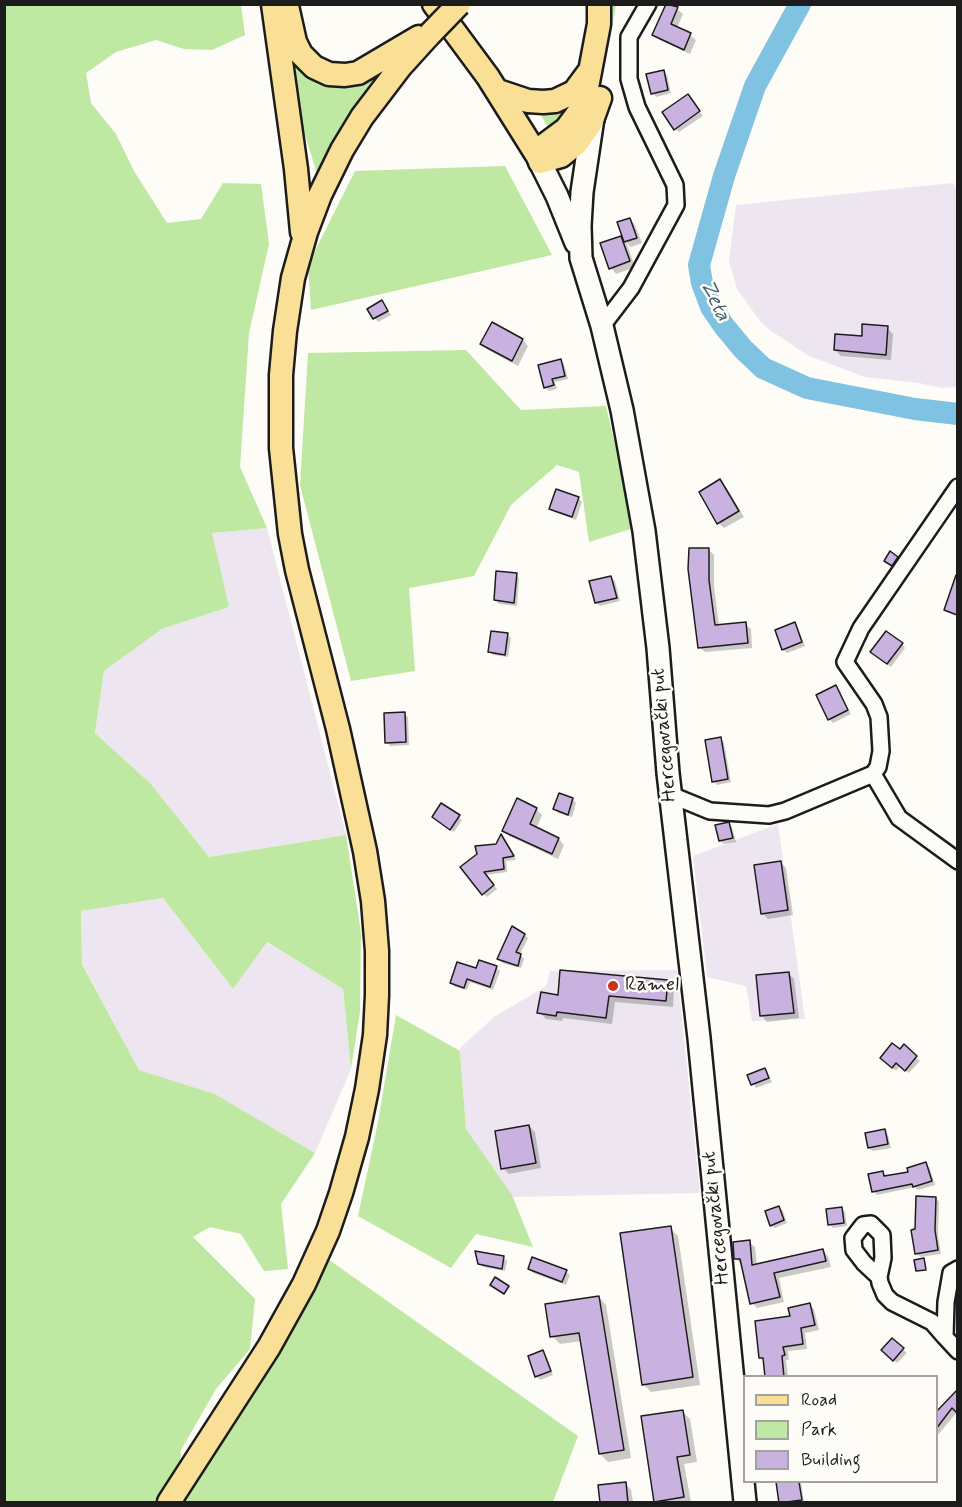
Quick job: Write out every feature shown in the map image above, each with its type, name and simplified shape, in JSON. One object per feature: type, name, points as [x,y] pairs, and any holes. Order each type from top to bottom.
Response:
[{"type":"main road","points":[[273,4],[296,169],[303,241]]},
{"type":"main road","points":[[287,4],[295,42],[301,54],[314,67],[329,74],[341,76],[358,73],[408,42],[429,35]]},
{"type":"main road","points":[[434,4],[498,91],[538,157],[557,196],[581,258]]},
{"type":"main road","points":[[170,1503],[269,1347],[312,1266],[335,1210],[364,1107],[374,1044],[377,951],[369,875],[338,729],[294,556],[282,472],[280,411],[284,345],[291,290],[303,241],[324,187],[356,127],[400,67],[459,4]]},
{"type":"main road","points":[[538,157],[579,114],[590,72],[600,16],[599,4]]},
{"type":"main road","points":[[581,258],[582,192],[615,4]]},
{"type":"main road","points":[[498,91],[528,101],[555,101],[573,92],[590,72]]},
{"type":"main road","points":[[538,157],[561,156],[585,134],[594,117]]},
{"type":"main road","name":"Hercegovački put","points":[[581,258],[602,326],[629,441],[644,531],[658,648],[670,795],[700,1049],[743,1483]]},
{"type":"main road","name":"Hercegovački put","points":[[743,1483],[745,1503]]},
{"type":"street","points":[[602,326],[631,288],[676,205],[675,185],[637,107],[628,79],[629,37],[648,4]]},
{"type":"street","points":[[670,795],[710,811],[770,815],[785,811],[873,774],[878,767],[881,751],[879,717],[874,704],[845,662],[861,628],[957,487]]},
{"type":"street","points":[[873,774],[899,818],[957,861]]},
{"type":"street","points":[[945,1337],[946,1302],[951,1273],[957,1269]]},
{"type":"street","points":[[879,1277],[879,1283],[885,1295],[892,1302],[932,1322],[957,1351]]},
{"type":"shaded area","points":[[953,183],[958,192],[957,387],[941,388],[865,377],[809,356],[760,321],[737,289],[729,261],[736,205]]},
{"type":"shaded area","points":[[267,528],[346,835],[209,857],[151,784],[95,733],[104,671],[162,629],[229,607],[211,533]]},
{"type":"shaded area","points":[[778,824],[805,1019],[752,1021],[746,986],[707,977],[693,856]]},
{"type":"shaded area","points":[[163,898],[233,989],[266,942],[343,989],[351,1069],[315,1153],[215,1094],[139,1070],[82,963],[81,911]]},
{"type":"shaded area","points":[[677,970],[700,1193],[513,1197],[466,1130],[460,1048],[494,1017],[546,986],[550,971]]},
{"type":"green space","points":[[5,5],[241,5],[245,35],[212,50],[184,49],[156,40],[116,52],[86,73],[91,103],[116,134],[134,171],[167,223],[201,219],[223,183],[261,184],[269,244],[249,333],[240,467],[267,528],[212,533],[229,607],[162,629],[104,671],[95,733],[151,784],[209,857],[346,835],[361,933],[360,1011],[351,1069],[343,989],[267,942],[233,989],[163,898],[81,911],[82,964],[139,1070],[215,1094],[315,1153],[281,1204],[288,1269],[264,1271],[241,1234],[210,1227],[193,1237],[255,1299],[250,1349],[216,1389],[181,1450],[178,1487],[318,1252],[578,1436],[553,1502],[5,1502]]},
{"type":"green space","points":[[287,5],[298,34],[318,69],[399,54],[318,189],[315,167],[304,132]]},
{"type":"green space","points":[[609,5],[616,5],[596,109],[561,141]]},
{"type":"green space","points":[[576,98],[552,134],[535,105]]},
{"type":"green space","points":[[505,166],[552,255],[311,310],[308,265],[355,171]]},
{"type":"green space","points":[[466,350],[521,410],[606,406],[634,528],[589,542],[579,472],[557,465],[511,505],[474,576],[409,588],[415,671],[351,681],[300,485],[308,353]]},
{"type":"green space","points":[[396,1015],[460,1051],[466,1129],[512,1195],[533,1247],[476,1234],[451,1268],[358,1216],[378,1122]]},
{"type":"building","points":[[666,4],[678,7],[671,24],[691,33],[684,50],[652,35]]},
{"type":"building","points":[[664,70],[668,90],[651,94],[646,74]]},
{"type":"building","points":[[688,94],[700,111],[674,130],[662,112]]},
{"type":"building","points":[[630,218],[637,238],[624,242],[617,222]]},
{"type":"building","points":[[621,236],[630,261],[609,269],[600,243]]},
{"type":"building","points":[[382,300],[388,311],[373,319],[367,309]]},
{"type":"building","points":[[492,322],[523,339],[512,361],[480,344]]},
{"type":"building","points":[[862,324],[888,326],[886,355],[834,350],[835,334],[862,336]]},
{"type":"building","points":[[561,359],[565,376],[552,379],[554,385],[544,388],[538,365]]},
{"type":"building","points":[[720,479],[739,511],[717,524],[699,492]]},
{"type":"building","points":[[556,489],[579,497],[572,517],[549,509]]},
{"type":"building","points":[[689,548],[709,548],[709,580],[715,625],[746,622],[748,643],[698,648],[688,569]]},
{"type":"building","points":[[890,551],[898,557],[892,566],[884,561]]},
{"type":"building","points":[[496,571],[517,573],[514,603],[494,600]]},
{"type":"building","points":[[957,575],[957,615],[944,610]]},
{"type":"building","points":[[611,576],[617,598],[595,603],[589,581]]},
{"type":"building","points":[[795,622],[802,642],[782,650],[775,630]]},
{"type":"building","points":[[491,631],[508,633],[505,655],[488,652]]},
{"type":"building","points":[[886,631],[903,643],[887,664],[870,652]]},
{"type":"building","points":[[836,685],[848,710],[828,720],[816,695]]},
{"type":"building","points":[[405,712],[406,742],[385,743],[384,713]]},
{"type":"building","points":[[721,737],[728,779],[712,782],[705,740]]},
{"type":"building","points":[[559,793],[573,798],[568,815],[553,809]]},
{"type":"building","points":[[517,798],[537,808],[530,824],[559,838],[552,854],[502,831]]},
{"type":"building","points":[[441,803],[460,815],[450,830],[432,817]]},
{"type":"building","points":[[729,822],[733,838],[719,841],[715,825]]},
{"type":"building","points":[[501,834],[514,856],[503,858],[504,869],[484,872],[494,885],[482,895],[460,867],[477,854],[475,846],[496,844]]},
{"type":"building","points":[[781,861],[788,910],[761,914],[754,865]]},
{"type":"building","points":[[512,926],[525,934],[516,952],[521,954],[518,966],[497,959]]},
{"type":"building","points":[[479,960],[497,966],[490,987],[467,979],[464,988],[450,983],[457,962],[476,968]]},
{"type":"building","name":"Ramel","points":[[560,970],[668,980],[666,1001],[609,996],[606,1018],[557,1012],[556,1016],[537,1013],[541,992],[558,995]]},
{"type":"building","points":[[789,972],[794,1013],[760,1016],[756,975]]},
{"type":"building","points":[[892,1043],[900,1049],[904,1044],[917,1056],[905,1071],[896,1063],[892,1068],[880,1058]]},
{"type":"building","points":[[765,1068],[769,1078],[751,1085],[747,1075]]},
{"type":"building","points":[[529,1125],[536,1163],[501,1169],[495,1131]]},
{"type":"building","points":[[885,1129],[888,1144],[868,1148],[865,1133]]},
{"type":"building","points":[[926,1162],[932,1181],[913,1187],[912,1184],[872,1192],[868,1174],[883,1171],[884,1176],[908,1172],[907,1168]]},
{"type":"building","points":[[916,1196],[936,1197],[935,1230],[938,1250],[915,1254],[911,1230],[915,1229]]},
{"type":"building","points":[[779,1206],[784,1220],[770,1226],[765,1211]]},
{"type":"building","points":[[842,1207],[844,1223],[828,1225],[826,1209]]},
{"type":"building","points":[[671,1226],[693,1377],[642,1385],[620,1233]]},
{"type":"building","points":[[750,1240],[752,1265],[823,1249],[826,1261],[774,1273],[780,1297],[750,1304],[740,1259],[734,1259],[733,1242]]},
{"type":"building","points":[[475,1251],[504,1256],[502,1269],[478,1264]]},
{"type":"building","points":[[532,1257],[567,1270],[562,1282],[528,1269]]},
{"type":"building","points":[[924,1258],[926,1270],[916,1271],[914,1260]]},
{"type":"building","points":[[495,1277],[509,1286],[504,1294],[490,1285]]},
{"type":"building","points":[[599,1296],[624,1450],[599,1454],[579,1333],[550,1337],[545,1304]]},
{"type":"building","points":[[810,1303],[815,1325],[801,1328],[803,1344],[783,1347],[784,1375],[765,1375],[763,1358],[759,1358],[755,1321],[790,1316],[788,1308]]},
{"type":"building","points":[[892,1338],[904,1348],[893,1361],[881,1350]]},
{"type":"building","points":[[543,1350],[551,1371],[535,1377],[528,1356]]},
{"type":"building","points":[[957,1390],[957,1413],[952,1408],[938,1426],[938,1410]]},
{"type":"building","points":[[683,1410],[690,1455],[677,1457],[684,1497],[654,1502],[641,1416]]},
{"type":"building","points":[[626,1482],[628,1503],[600,1503],[598,1485]]},
{"type":"building","points":[[776,1483],[799,1483],[802,1500],[779,1503]]},
{"type":"waterway","name":"Zeta","points":[[800,4],[755,86],[724,176],[699,265],[702,283],[711,307],[743,349],[763,368],[807,388],[915,409],[958,414]]},
{"type":"place","name":"Ramel","points":[[613,986]]}]
